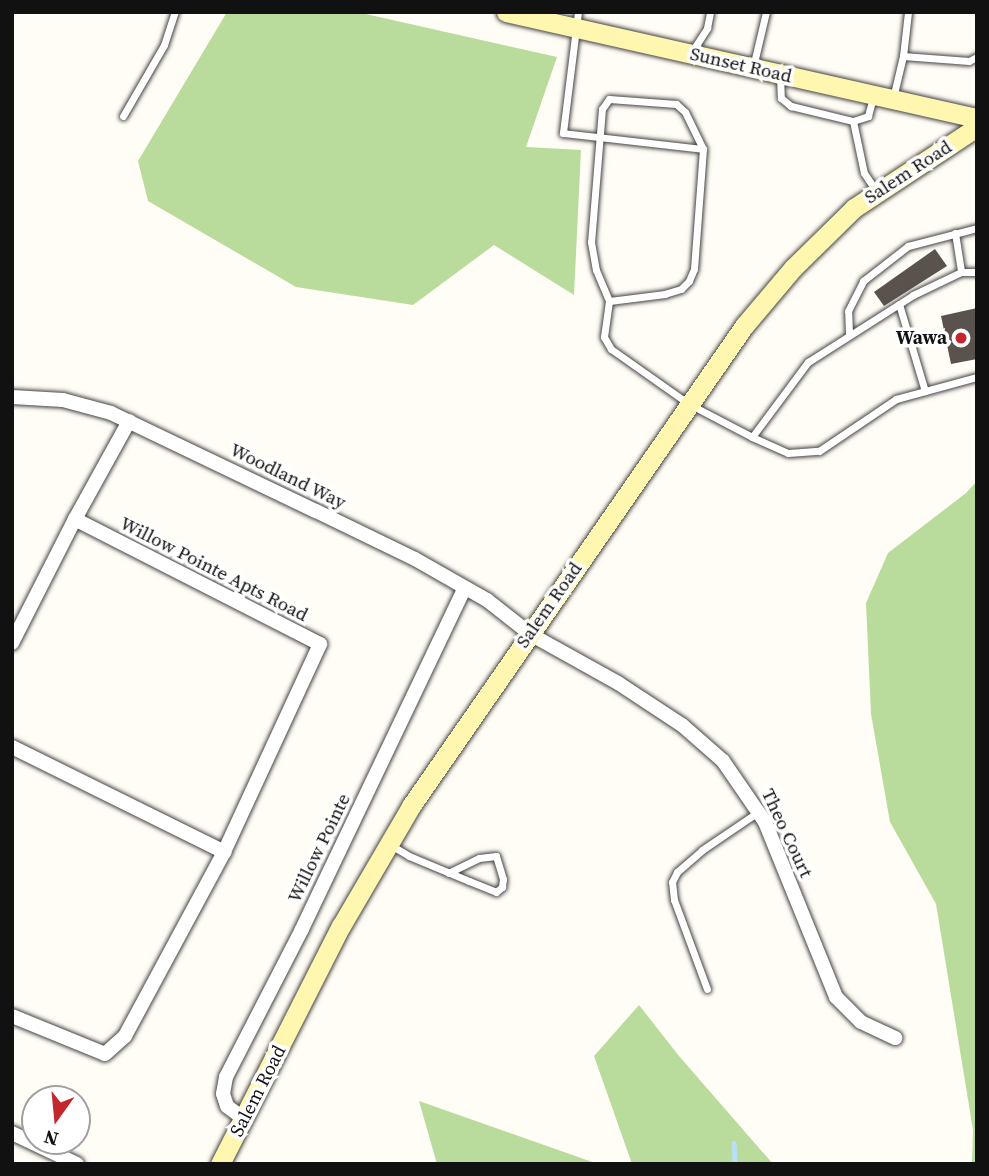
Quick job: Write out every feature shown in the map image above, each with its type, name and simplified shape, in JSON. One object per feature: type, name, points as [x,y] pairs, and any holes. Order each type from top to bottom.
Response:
[{"type":"street","name":"Sunset Road","points":[[506,12],[576,20],[691,54],[977,118]]},
{"type":"street","name":"Salem Road","points":[[220,1164],[325,956],[388,844],[450,746],[689,404],[776,286],[839,221],[877,192],[977,127]]},
{"type":"street","name":"Woodland Way","points":[[12,397],[79,403],[129,421],[415,559],[487,600],[530,634]]},
{"type":"street","points":[[12,643],[129,421]]},
{"type":"street","name":"Willow Pointe Apts Road","points":[[75,519],[320,644],[224,852]]},
{"type":"street","name":"Willow Pointe","points":[[244,1119],[227,1106],[223,1094],[226,1077],[308,917],[465,589]]},
{"type":"street","name":"Theo Court","points":[[530,634],[618,683],[682,725],[723,761],[759,811],[781,856],[836,997],[861,1022],[895,1038]]},
{"type":"street","points":[[12,747],[224,852],[125,1035],[105,1054],[12,1016]]},
{"type":"street","points":[[12,1133],[77,1164]]},
{"type":"lane","points":[[123,116],[163,46],[175,12]]},
{"type":"lane","points":[[691,54],[707,28],[710,12]]},
{"type":"lane","points":[[753,68],[766,12]]},
{"type":"lane","points":[[780,74],[782,98],[791,106],[853,121],[868,116],[883,97],[903,56],[908,12]]},
{"type":"lane","points":[[576,20],[563,133],[703,149]]},
{"type":"lane","points":[[903,56],[969,61],[977,57]]},
{"type":"lane","points":[[609,301],[665,294],[681,289],[689,281],[694,269],[703,149],[685,112],[676,104],[609,99],[602,109],[591,242],[596,270],[609,301],[606,344],[689,404],[788,453],[819,451],[897,399],[977,377]]},
{"type":"lane","points":[[853,121],[864,173],[877,192]]},
{"type":"lane","points":[[849,334],[848,312],[863,281],[908,246],[977,228]]},
{"type":"lane","points":[[955,233],[961,272]]},
{"type":"lane","points":[[752,437],[808,362],[899,304],[961,272],[977,272]]},
{"type":"lane","points":[[899,304],[925,391]]},
{"type":"lane","points":[[707,989],[674,900],[672,881],[677,872],[702,850],[759,811]]},
{"type":"lane","points":[[388,844],[448,873],[496,892],[502,887],[503,879],[496,856],[479,858],[448,873]]},
{"type":"green space","points":[[227,12],[357,12],[557,57],[526,147],[581,150],[574,295],[494,245],[413,305],[296,287],[148,201],[138,161]]},
{"type":"green space","points":[[977,481],[977,1164],[972,1164],[973,1130],[936,904],[890,822],[871,714],[866,603],[888,553],[966,493]]},
{"type":"green space","points":[[639,1005],[679,1056],[773,1164],[632,1164],[594,1056]]},
{"type":"green space","points":[[419,1101],[598,1164],[437,1164]]},
{"type":"building","name":"Wawa","points":[[935,249],[947,266],[884,306],[874,292]]},
{"type":"building","name":"Wawa","points":[[977,308],[977,359],[951,364],[941,316]]},
{"type":"waterway","points":[[734,1143],[735,1164]]},
{"type":"place","name":"Wawa","points":[[961,338]]}]
